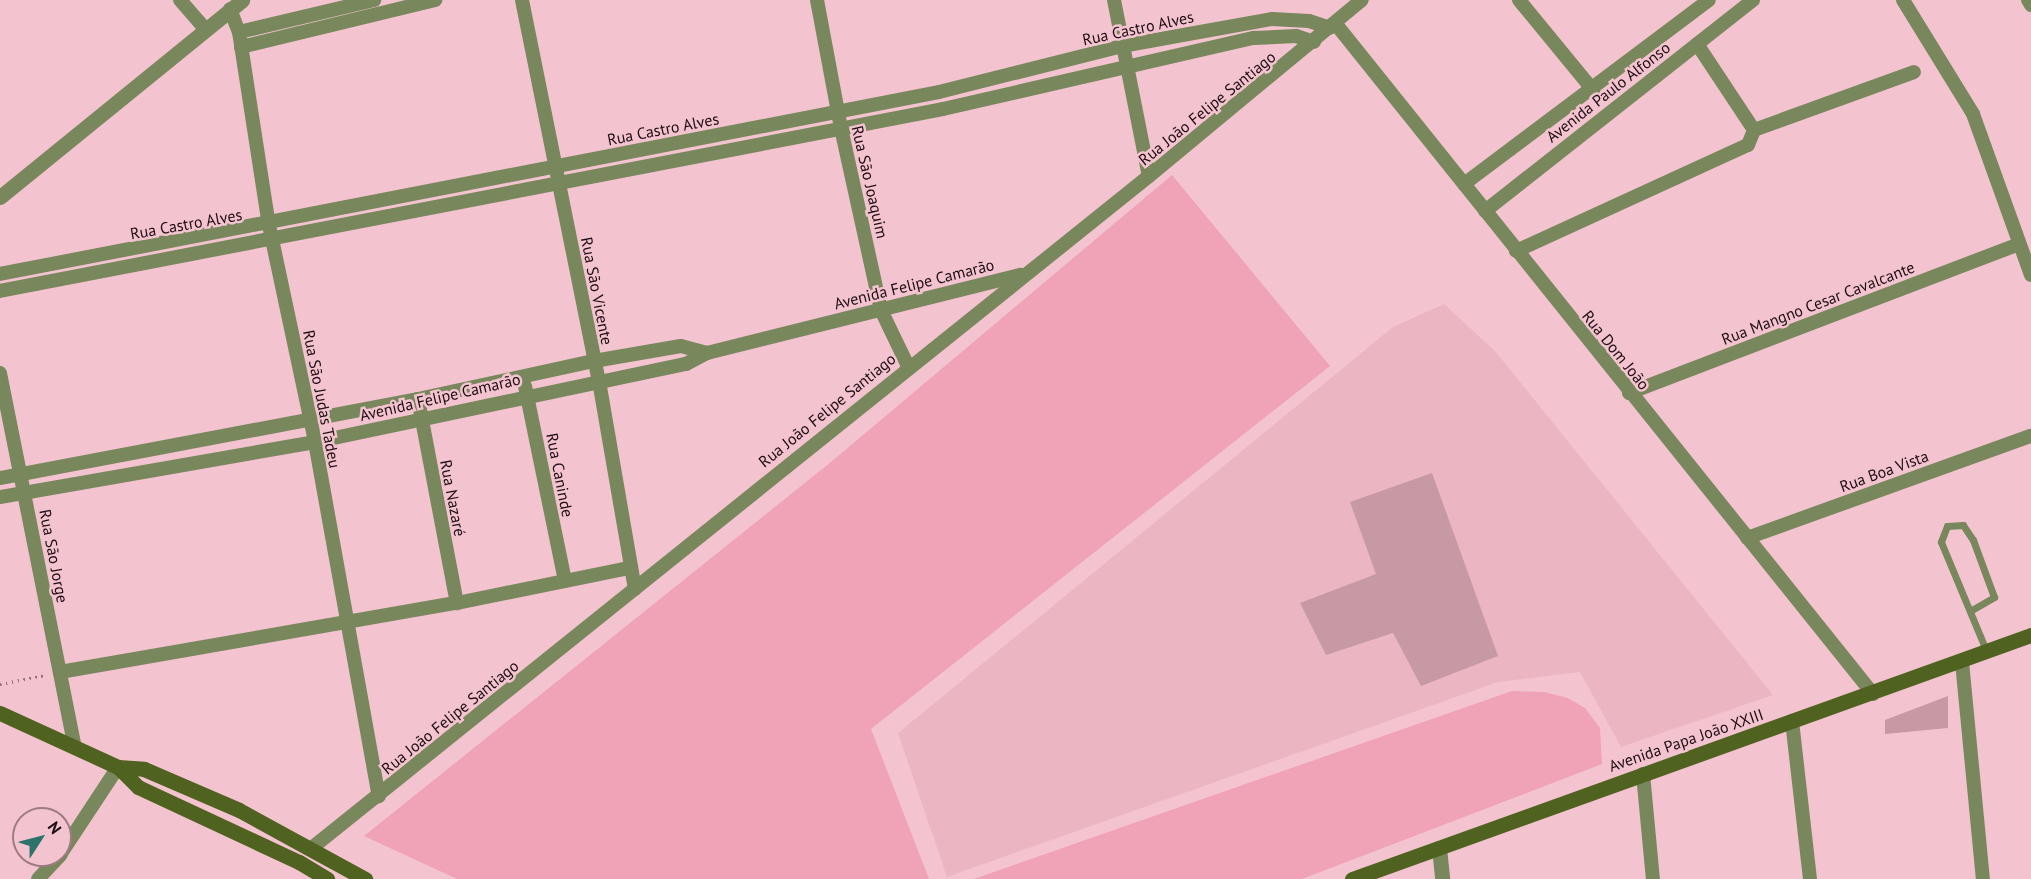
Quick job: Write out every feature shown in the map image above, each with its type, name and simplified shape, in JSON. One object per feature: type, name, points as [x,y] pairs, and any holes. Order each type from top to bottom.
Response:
[{"type":"main road","name":"Avenida Papa João XXIII","points":[[1352,879],[1873,694],[2031,635]]},
{"type":"main road","points":[[0,713],[118,767],[138,787],[299,862],[327,879]]},
{"type":"main road","points":[[118,767],[144,769],[313,847],[365,879]]},
{"type":"street","points":[[180,0],[206,30]]},
{"type":"street","points":[[239,32],[374,0]]},
{"type":"street","points":[[241,47],[435,0]]},
{"type":"street","name":"Rua São Vicente","points":[[522,0],[594,360],[629,568],[635,589]]},
{"type":"street","name":"Rua São Joaquim","points":[[817,0],[840,129],[881,310],[908,366]]},
{"type":"street","points":[[1114,0],[1125,65],[1149,176]]},
{"type":"street","name":"Rua João Felipe Santiago","points":[[313,847],[379,796],[908,366],[1149,176],[1314,42],[1362,0]]},
{"type":"street","points":[[1519,0],[1593,90]]},
{"type":"street","name":"Avenida Paulo Alfonso","points":[[1464,184],[1593,90],[1709,0]]},
{"type":"street","name":"Avenida Paulo Alfonso","points":[[1485,211],[1753,0]]},
{"type":"street","points":[[1903,0],[1972,114],[2031,275]]},
{"type":"street","points":[[2028,0],[2031,5]]},
{"type":"street","points":[[0,197],[236,5]]},
{"type":"street","name":"Rua São Judas Tadeu","points":[[236,5],[271,232],[315,441],[379,796]]},
{"type":"street","name":"Rua Castro Alves","points":[[0,291],[939,92],[1122,46],[1272,19],[1333,25]]},
{"type":"street","name":"Rua Dom João","points":[[1333,25],[1464,184],[1515,251],[1873,694]]},
{"type":"street","name":"Rua Castro Alves","points":[[558,174],[840,129],[943,109],[1125,65],[1254,38],[1296,36],[1314,42]]},
{"type":"street","points":[[1696,44],[1754,130]]},
{"type":"street","points":[[1515,251],[1748,145],[1754,130],[1914,72]]},
{"type":"street","points":[[939,92],[943,109]]},
{"type":"street","name":"Rua Castro Alves","points":[[0,274],[271,232]]},
{"type":"street","name":"Rua Mangno Cesar Cavalcante","points":[[1629,393],[2019,244]]},
{"type":"street","name":"Avenida Felipe Camarão","points":[[0,497],[421,421],[527,394],[686,363],[707,352],[1024,274]]},
{"type":"street","name":"Avenida Felipe Camarão","points":[[0,478],[310,417],[418,399],[594,360],[681,346],[707,352]]},
{"type":"street","name":"Rua São Jorge","points":[[0,373],[75,747]]},
{"type":"street","name":"Rua Caninde","points":[[523,375],[565,581]]},
{"type":"street","name":"Rua Nazaré","points":[[418,399],[458,603]]},
{"type":"street","name":"Rua Boa Vista","points":[[1747,537],[2031,436]]},
{"type":"street","points":[[60,672],[458,603],[629,568]]},
{"type":"street","points":[[1962,662],[1983,879]]},
{"type":"street","points":[[1792,722],[1810,879]]},
{"type":"street","points":[[72,837],[118,767]]},
{"type":"street","points":[[1643,774],[1653,879]]},
{"type":"street","points":[[1439,848],[1442,879]]},
{"type":"street","points":[[38,879],[49,867]]},
{"type":"lane","points":[[1970,611],[1994,597],[1973,540],[1963,525],[1947,526],[1941,542],[1987,652]]},
{"type":"path","points":[[0,684],[60,672]]},
{"type":"shaded area","points":[[1172,175],[1330,366],[871,729],[929,879],[457,879],[364,836],[831,462]]},
{"type":"shaded area","points":[[1444,304],[1495,351],[1773,695],[1621,747],[1580,672],[1498,682],[947,877],[898,733],[1393,327]]},
{"type":"shaded area","points":[[1512,691],[1544,692],[1568,698],[1585,708],[1600,728],[1602,764],[1302,879],[974,879]]},
{"type":"building","points":[[1432,473],[1498,656],[1421,686],[1393,633],[1326,655],[1300,603],[1376,574],[1350,502]]},
{"type":"building","points":[[1948,696],[1948,728],[1885,734],[1885,720]]}]
